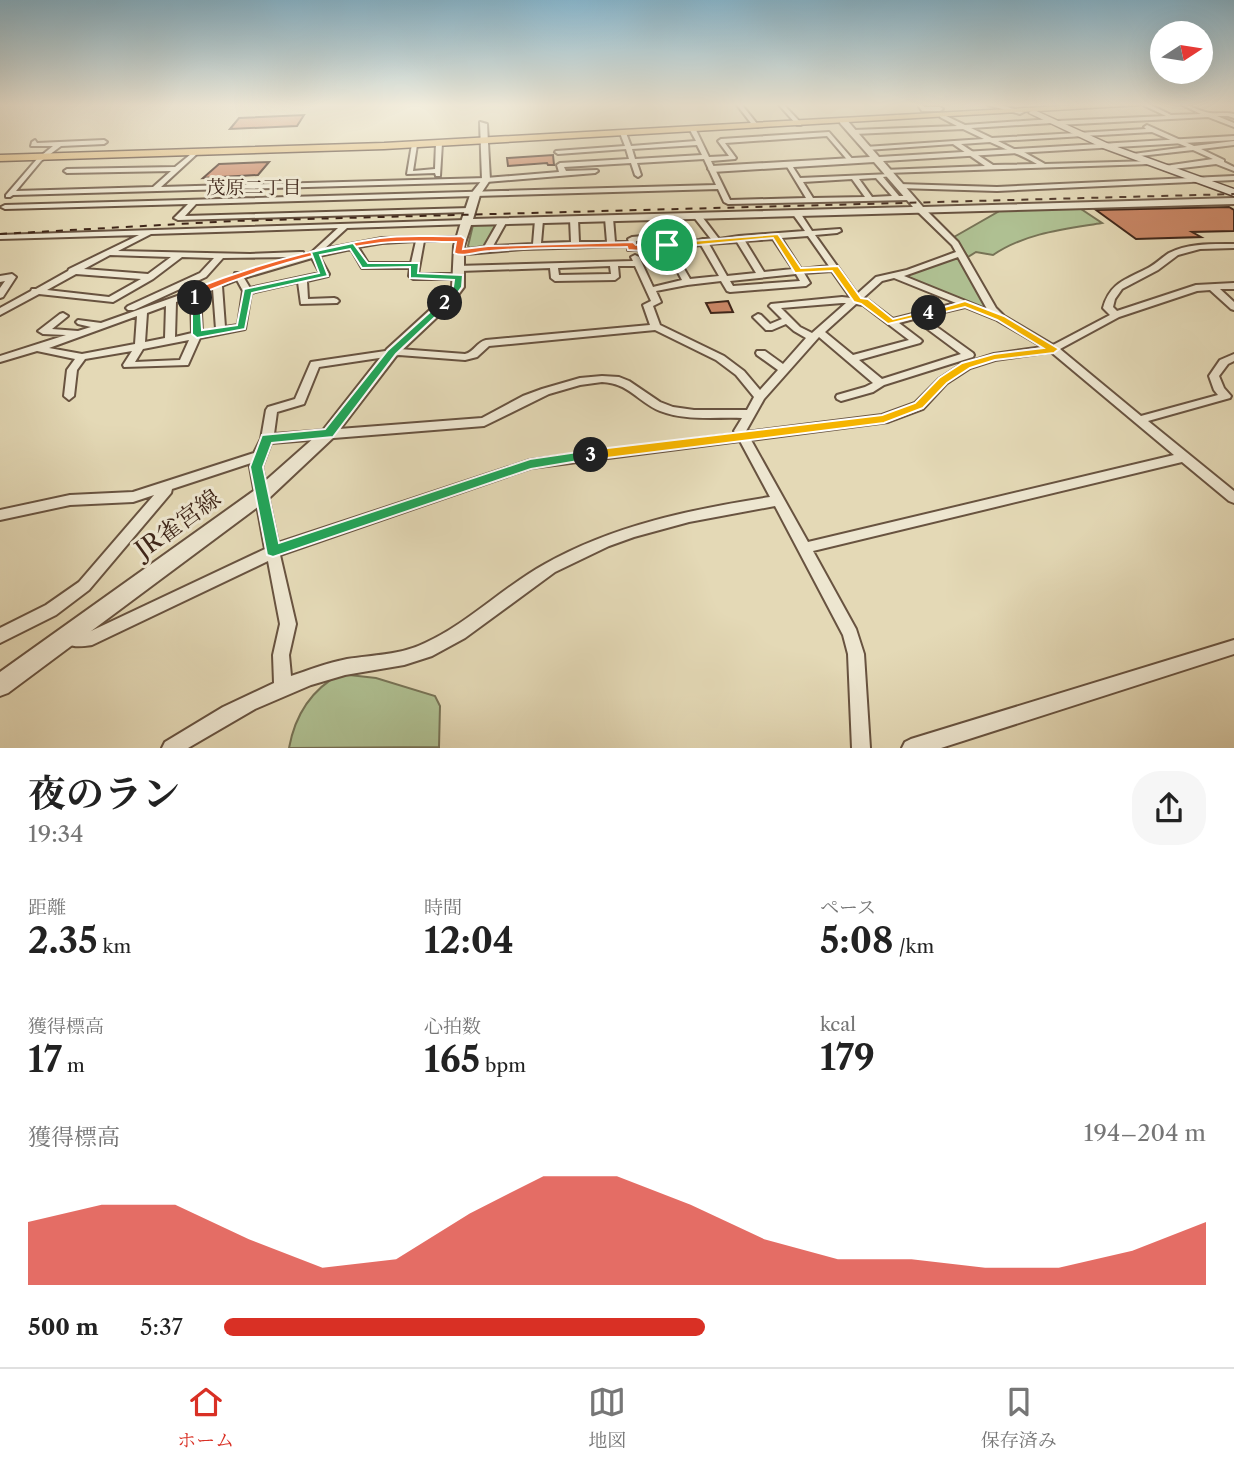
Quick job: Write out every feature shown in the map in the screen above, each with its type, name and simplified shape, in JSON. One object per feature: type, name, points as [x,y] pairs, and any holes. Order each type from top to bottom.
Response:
[{"type":"highway","points":[[0,158],[504,140]]},
{"type":"main road","points":[[1093,140],[1231,191]]},
{"type":"street","points":[[556,140],[561,169]]},
{"type":"street","points":[[626,140],[638,175]]},
{"type":"street","points":[[698,140],[728,202],[909,198]]},
{"type":"street","points":[[4,201],[156,189],[486,180],[633,162],[733,158],[721,141],[738,140]]},
{"type":"street","points":[[835,140],[852,162]]},
{"type":"street","points":[[861,140],[878,161],[897,198]]},
{"type":"street","points":[[910,140],[933,157]]},
{"type":"street","points":[[951,140],[991,167]]},
{"type":"street","points":[[843,149],[1005,140]]},
{"type":"street","points":[[1064,140],[1080,148]]},
{"type":"street","points":[[1126,140],[1135,144]]},
{"type":"street","points":[[1150,140],[1157,143]]},
{"type":"street","points":[[1165,168],[1222,161],[1174,140]]},
{"type":"street","points":[[712,169],[1233,140]]},
{"type":"street","points":[[1133,156],[1233,140]]},
{"type":"street","points":[[484,141],[486,180]]},
{"type":"street","points":[[991,141],[1044,165]]},
{"type":"street","points":[[35,142],[33,145],[104,142]]},
{"type":"street","points":[[4,201],[43,157],[61,143]]},
{"type":"street","points":[[438,182],[439,143]]},
{"type":"street","points":[[558,152],[699,143]]},
{"type":"street","points":[[414,145],[410,173],[438,171]]},
{"type":"street","points":[[143,204],[196,152]]},
{"type":"street","points":[[799,180],[991,167],[1150,162]]},
{"type":"street","points":[[1214,162],[1234,169]]},
{"type":"street","points":[[789,165],[811,200]]},
{"type":"street","points":[[1019,166],[1029,173]]},
{"type":"street","points":[[67,171],[178,169]]},
{"type":"street","points":[[561,169],[595,171]]},
{"type":"street","points":[[884,174],[899,186],[961,253],[992,309],[1001,318]]},
{"type":"street","points":[[854,177],[870,199]]},
{"type":"street","points":[[899,186],[997,189],[1234,178]]},
{"type":"street","name":"JR雀宮線","points":[[0,685],[9,670],[68,634],[261,495],[328,433],[392,352],[448,300],[458,287],[466,222],[475,195],[486,180]]},
{"type":"street","points":[[286,200],[299,185]]},
{"type":"street","points":[[4,201],[143,204],[721,187]]},
{"type":"street","points":[[210,188],[178,218],[470,210]]},
{"type":"street","points":[[0,237],[1234,201]]},
{"type":"street","points":[[796,213],[857,300]]},
{"type":"street","points":[[697,216],[716,240]]},
{"type":"street","points":[[608,218],[611,245]]},
{"type":"street","points":[[574,219],[575,245]]},
{"type":"street","points":[[537,246],[540,220]]},
{"type":"street","points":[[488,248],[503,221]]},
{"type":"street","points":[[108,253],[220,256],[314,254],[345,226]]},
{"type":"street","points":[[2,309],[152,231]]},
{"type":"street","points":[[420,239],[413,276],[488,248],[669,245],[836,231]]},
{"type":"street","points":[[703,241],[733,290],[806,283],[775,235]]},
{"type":"street","points":[[740,238],[762,275]]},
{"type":"street","points":[[0,359],[103,327],[238,275],[314,254],[382,240],[420,239],[460,259],[554,266],[555,278],[615,277],[614,264],[637,263]]},
{"type":"street","points":[[669,245],[687,282]]},
{"type":"street","points":[[353,246],[365,266],[415,265]]},
{"type":"street","points":[[632,246],[637,263],[656,302],[648,305],[656,327]]},
{"type":"street","points":[[1116,315],[1108,308],[1110,295],[1120,284],[1157,267],[1170,256],[1192,248],[1234,246]]},
{"type":"street","points":[[861,747],[856,654],[850,634],[740,431],[760,397],[817,335],[879,279],[896,276],[961,253]]},
{"type":"street","points":[[247,291],[325,274],[314,254]]},
{"type":"street","points":[[34,291],[110,300],[150,277],[179,255]]},
{"type":"street","points":[[131,308],[203,275],[220,256]]},
{"type":"street","points":[[650,290],[687,282],[835,268]]},
{"type":"street","points":[[72,271],[150,277]]},
{"type":"street","points":[[38,348],[82,357],[242,327],[247,291],[238,275]]},
{"type":"street","points":[[896,276],[1001,318],[1054,349],[1234,498]]},
{"type":"street","points":[[0,279],[12,277],[0,295]]},
{"type":"street","points":[[302,278],[304,302],[334,301]]},
{"type":"street","points":[[217,284],[221,331]]},
{"type":"street","points":[[68,634],[74,640],[92,638],[273,551],[530,464],[894,416],[919,406],[960,368],[994,357],[1054,349],[1116,315],[1196,288],[1234,286]]},
{"type":"street","points":[[1212,287],[1234,307]]},
{"type":"street","points":[[173,289],[191,294]]},
{"type":"street","points":[[142,313],[141,345],[128,365],[184,363],[197,334],[191,294]]},
{"type":"street","points":[[852,359],[916,341],[864,302],[857,300],[774,306],[797,329],[817,335],[852,359],[880,383]]},
{"type":"street","points":[[170,340],[171,302]]},
{"type":"street","points":[[891,322],[965,304]]},
{"type":"street","points":[[63,316],[43,331],[81,334]]},
{"type":"street","points":[[841,397],[969,355],[916,316]]},
{"type":"street","points":[[758,317],[769,328],[787,320]]},
{"type":"street","points":[[81,322],[103,327]]},
{"type":"street","points":[[283,687],[281,655],[288,624],[256,467],[267,439],[272,410],[300,401],[315,364],[392,352],[465,358],[486,344],[656,327],[720,358],[740,373],[760,397]]},
{"type":"street","points":[[761,353],[785,370]]},
{"type":"street","points":[[69,396],[72,370],[82,357]]},
{"type":"street","points":[[1230,398],[1219,390],[1214,376],[1224,362],[1234,357]]},
{"type":"street","points":[[267,439],[484,422],[550,390],[608,378],[625,381],[661,407],[674,411],[749,414]]},
{"type":"street","points":[[1139,420],[1230,398]]},
{"type":"street","points":[[0,515],[70,500],[133,498],[259,456]]},
{"type":"street","points":[[804,548],[1184,457]]},
{"type":"street","points":[[0,636],[51,610],[83,586],[159,495],[171,485]]},
{"type":"street","points":[[171,747],[243,705],[283,687],[334,670],[426,651],[471,626],[548,569],[646,527],[694,514],[777,501]]},
{"type":"street","points":[[911,747],[1234,647]]},
{"type":"green space","points":[[1078,207],[1102,223],[1032,237],[993,255],[976,252],[968,257],[954,237],[1003,209]]},
{"type":"green space","points":[[499,224],[487,247],[468,246],[473,225]]},
{"type":"green space","points":[[959,256],[982,301],[990,312],[901,277]]},
{"type":"green space","points":[[340,674],[376,678],[435,696],[440,706],[439,747],[289,748],[295,725],[306,705],[321,688]]},
{"type":"building","points":[[553,155],[554,165],[547,163],[508,166],[507,158]]},
{"type":"building","points":[[269,162],[258,175],[203,178],[219,164]]},
{"type":"building","points":[[1229,207],[1234,210],[1234,231],[1192,232],[1201,237],[1136,239],[1096,210]]},
{"type":"building","points":[[728,301],[733,312],[711,313],[706,303]]},
{"type":"railway","points":[[0,234],[233,221],[1234,194]]},
{"type":"district","name":"茂原二丁目","points":[[254,187]]},
{"type":"route","points":[[667,245],[642,248],[631,248],[633,244],[537,246],[488,248],[458,253],[461,239],[382,240],[314,254],[233,276],[195,292],[197,334],[242,327],[247,291],[325,274],[314,254],[353,246],[365,266],[415,265],[413,276],[459,277],[458,287],[448,300],[392,352],[328,433],[267,439],[256,467],[273,551],[547,460],[873,421],[903,414],[919,406],[960,368],[994,357],[1054,349],[1001,318],[965,304],[891,322],[864,302],[857,300],[835,268],[798,271],[775,235],[667,245]]}]
